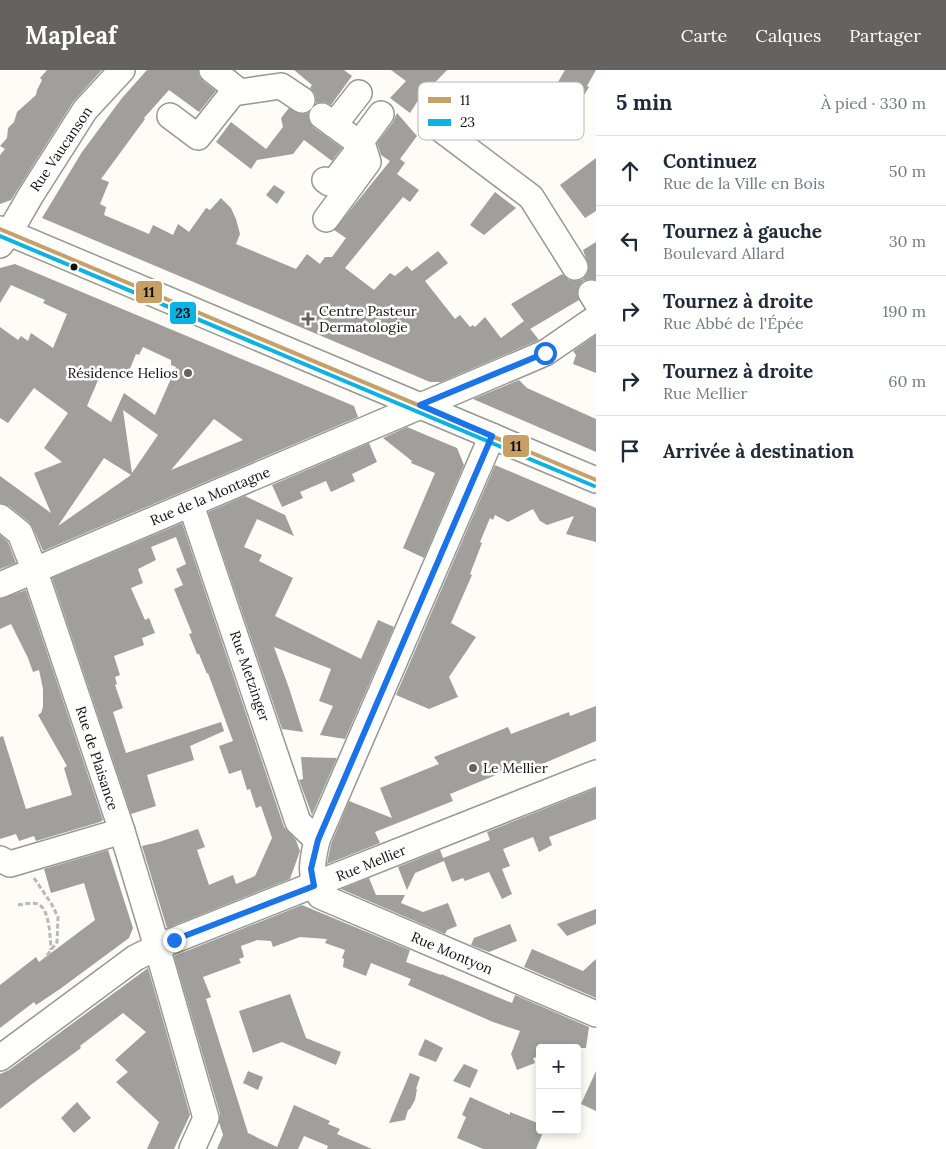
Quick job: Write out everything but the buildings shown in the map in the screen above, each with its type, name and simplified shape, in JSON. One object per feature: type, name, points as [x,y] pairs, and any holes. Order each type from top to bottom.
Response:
[{"type":"street","name":"Rue Vaucanson","points":[[3,236],[85,110],[122,70]]},
{"type":"street","points":[[212,70],[238,90],[281,86],[302,100]]},
{"type":"street","points":[[170,116],[198,137],[257,70]]},
{"type":"street","points":[[326,219],[368,162],[361,145],[328,121],[359,93]]},
{"type":"street","points":[[325,180],[329,183],[334,182],[381,114]]},
{"type":"street","points":[[455,140],[531,197],[575,267]]},
{"type":"street","points":[[3,236],[420,405],[596,480]]},
{"type":"street","name":"Rue de la Montagne","points":[[0,585],[545,353],[596,318]]},
{"type":"street","points":[[314,886],[311,869],[318,840],[492,436]]},
{"type":"street","name":"Rue Metzinger","points":[[191,505],[298,822],[318,840]]},
{"type":"street","name":"Rue de Plaisance","points":[[0,517],[20,533],[34,569],[122,831],[206,1118],[192,1149]]},
{"type":"street","name":"Rue Mellier","points":[[0,1058],[136,958],[157,947],[596,773]]},
{"type":"street","points":[[11,860],[122,831]]},
{"type":"street","name":"Rue Montyon","points":[[314,886],[320,896],[596,1014]]},
{"type":"path","points":[[11,860],[51,902],[58,917],[57,942],[45,958]]},
{"type":"path","points":[[18,905],[34,903],[44,909],[48,922],[51,950]]},
{"type":"transit line","name":"11","points":[[0,229],[596,480]]},
{"type":"transit line","name":"23","points":[[0,236],[594,486]]},
{"type":"place","name":"Centre Pasteur Dermatologie","points":[[308,319]]},
{"type":"place","name":"Résidence Helios","points":[[188,373]]},
{"type":"place","name":"Le Mellier","points":[[473,768]]},
{"type":"route","points":[[174,940],[314,886],[311,869],[318,840],[492,436],[420,405],[545,353]]}]
